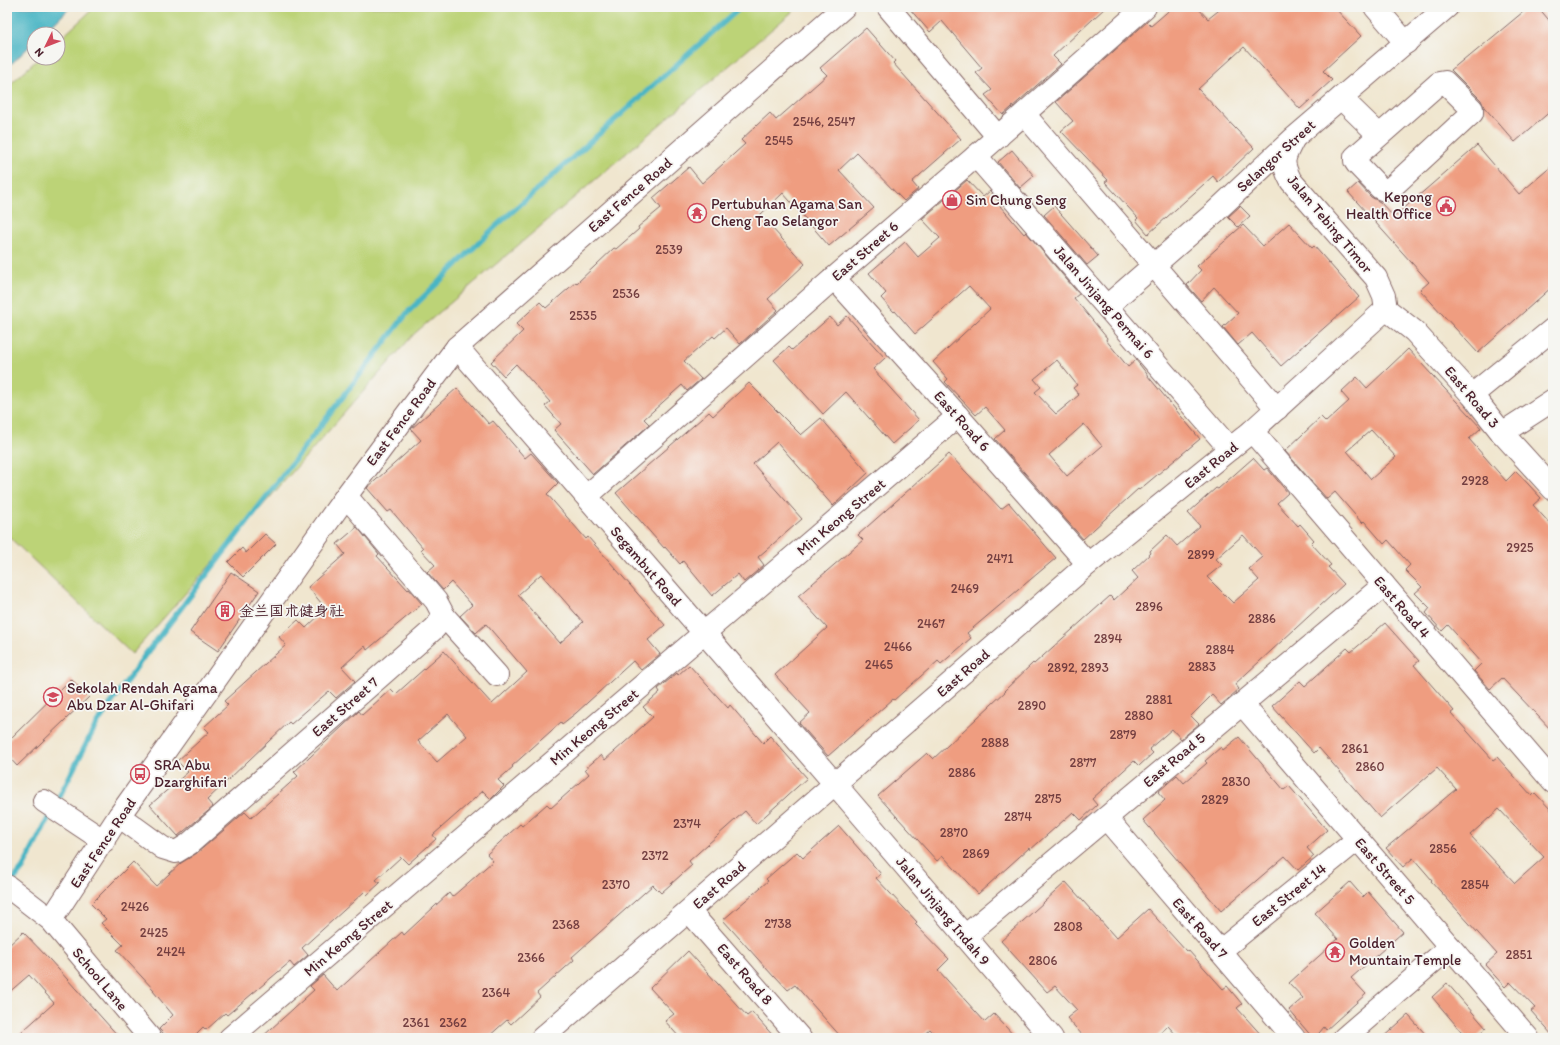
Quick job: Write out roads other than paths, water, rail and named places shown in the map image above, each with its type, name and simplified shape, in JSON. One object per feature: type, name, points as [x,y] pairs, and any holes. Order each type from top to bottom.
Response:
[{"type":"street","name":"East Fence Road","points":[[51,920],[96,835],[120,816],[346,496],[458,347],[844,7]]},
{"type":"street","points":[[888,7],[998,137]]},
{"type":"street","name":"East Street 6","points":[[586,496],[1145,7]]},
{"type":"street","points":[[1375,7],[1406,43]]},
{"type":"street","name":"Selangor Street","points":[[1108,306],[1214,213],[1294,138],[1447,7]]},
{"type":"street","points":[[1445,82],[1472,109],[1472,113],[1469,117],[1391,188],[1384,190],[1380,188],[1355,161],[1355,157],[1379,135],[1439,83],[1445,82]]},
{"type":"street","points":[[1341,98],[1379,135]]},
{"type":"street","points":[[1024,114],[1277,409]]},
{"type":"street","name":"Jalan Tebing Timor","points":[[1294,138],[1285,155],[1284,167],[1287,174],[1291,181],[1376,278],[1384,296],[1386,310]]},
{"type":"street","name":"Jalan Jinjang Permai 6","points":[[976,156],[1108,306],[1230,450]]},
{"type":"street","name":"East Road 6","points":[[834,278],[1088,564]]},
{"type":"street","name":"East Road 3","points":[[1386,310],[1414,331],[1472,394],[1502,433],[1553,489]]},
{"type":"street","name":"East Road","points":[[543,1038],[1088,564],[1230,450],[1386,310]]},
{"type":"street","points":[[1472,394],[1553,328]]},
{"type":"street","name":"Segambut Road","points":[[458,347],[835,784]]},
{"type":"street","points":[[1502,433],[1553,400]]},
{"type":"street","name":"Min Keong Street","points":[[230,1038],[958,416]]},
{"type":"street","name":"East Road 4","points":[[1252,431],[1553,782]]},
{"type":"street","points":[[346,496],[436,601],[444,616],[497,675]]},
{"type":"street","name":"East Road 5","points":[[965,936],[1384,585]]},
{"type":"street","name":"East Street 7","points":[[120,816],[163,848],[176,852],[188,844],[423,639],[435,628],[444,616]]},
{"type":"street","name":"East Street 5","points":[[1242,704],[1528,1038]]},
{"type":"street","name":"Jalan Jinjang Indah 9","points":[[835,784],[1052,1038]]},
{"type":"street","points":[[46,802],[96,835]]},
{"type":"street","name":"East Road 7","points":[[1106,818],[1294,1038]]},
{"type":"street","name":"East Street 14","points":[[1220,951],[1358,839]]},
{"type":"street","name":"School Lane","points":[[15,892],[51,920],[150,1038]]},
{"type":"street","name":"East Road 8","points":[[689,911],[800,1038]]},
{"type":"street","points":[[1344,1038],[1450,947]]},
{"type":"water","points":[[7,7],[71,7],[51,26],[26,26],[26,50],[7,68]]},
{"type":"waterway","points":[[56,803],[96,725],[145,655],[408,312],[495,227],[741,7]]},
{"type":"waterway","points":[[11,883],[23,868],[52,811]]},
{"type":"place","name":"Sin Chung Seng","points":[[952,200]]},
{"type":"place","name":"Kepong Health Office","points":[[1446,206]]},
{"type":"place","name":"Pertubuhan Agama San Cheng Tao Selangor","points":[[697,213]]},
{"type":"place","name":"金兰国术健身社","points":[[225,611]]},
{"type":"place","name":"Sekolah Rendah Agama Abu Dzar Al-Ghifari","points":[[53,697]]},
{"type":"place","name":"SRA Abu Dzarghifari","points":[[140,774]]},
{"type":"place","name":"Golden Mountain Temple","points":[[1335,952]]}]
